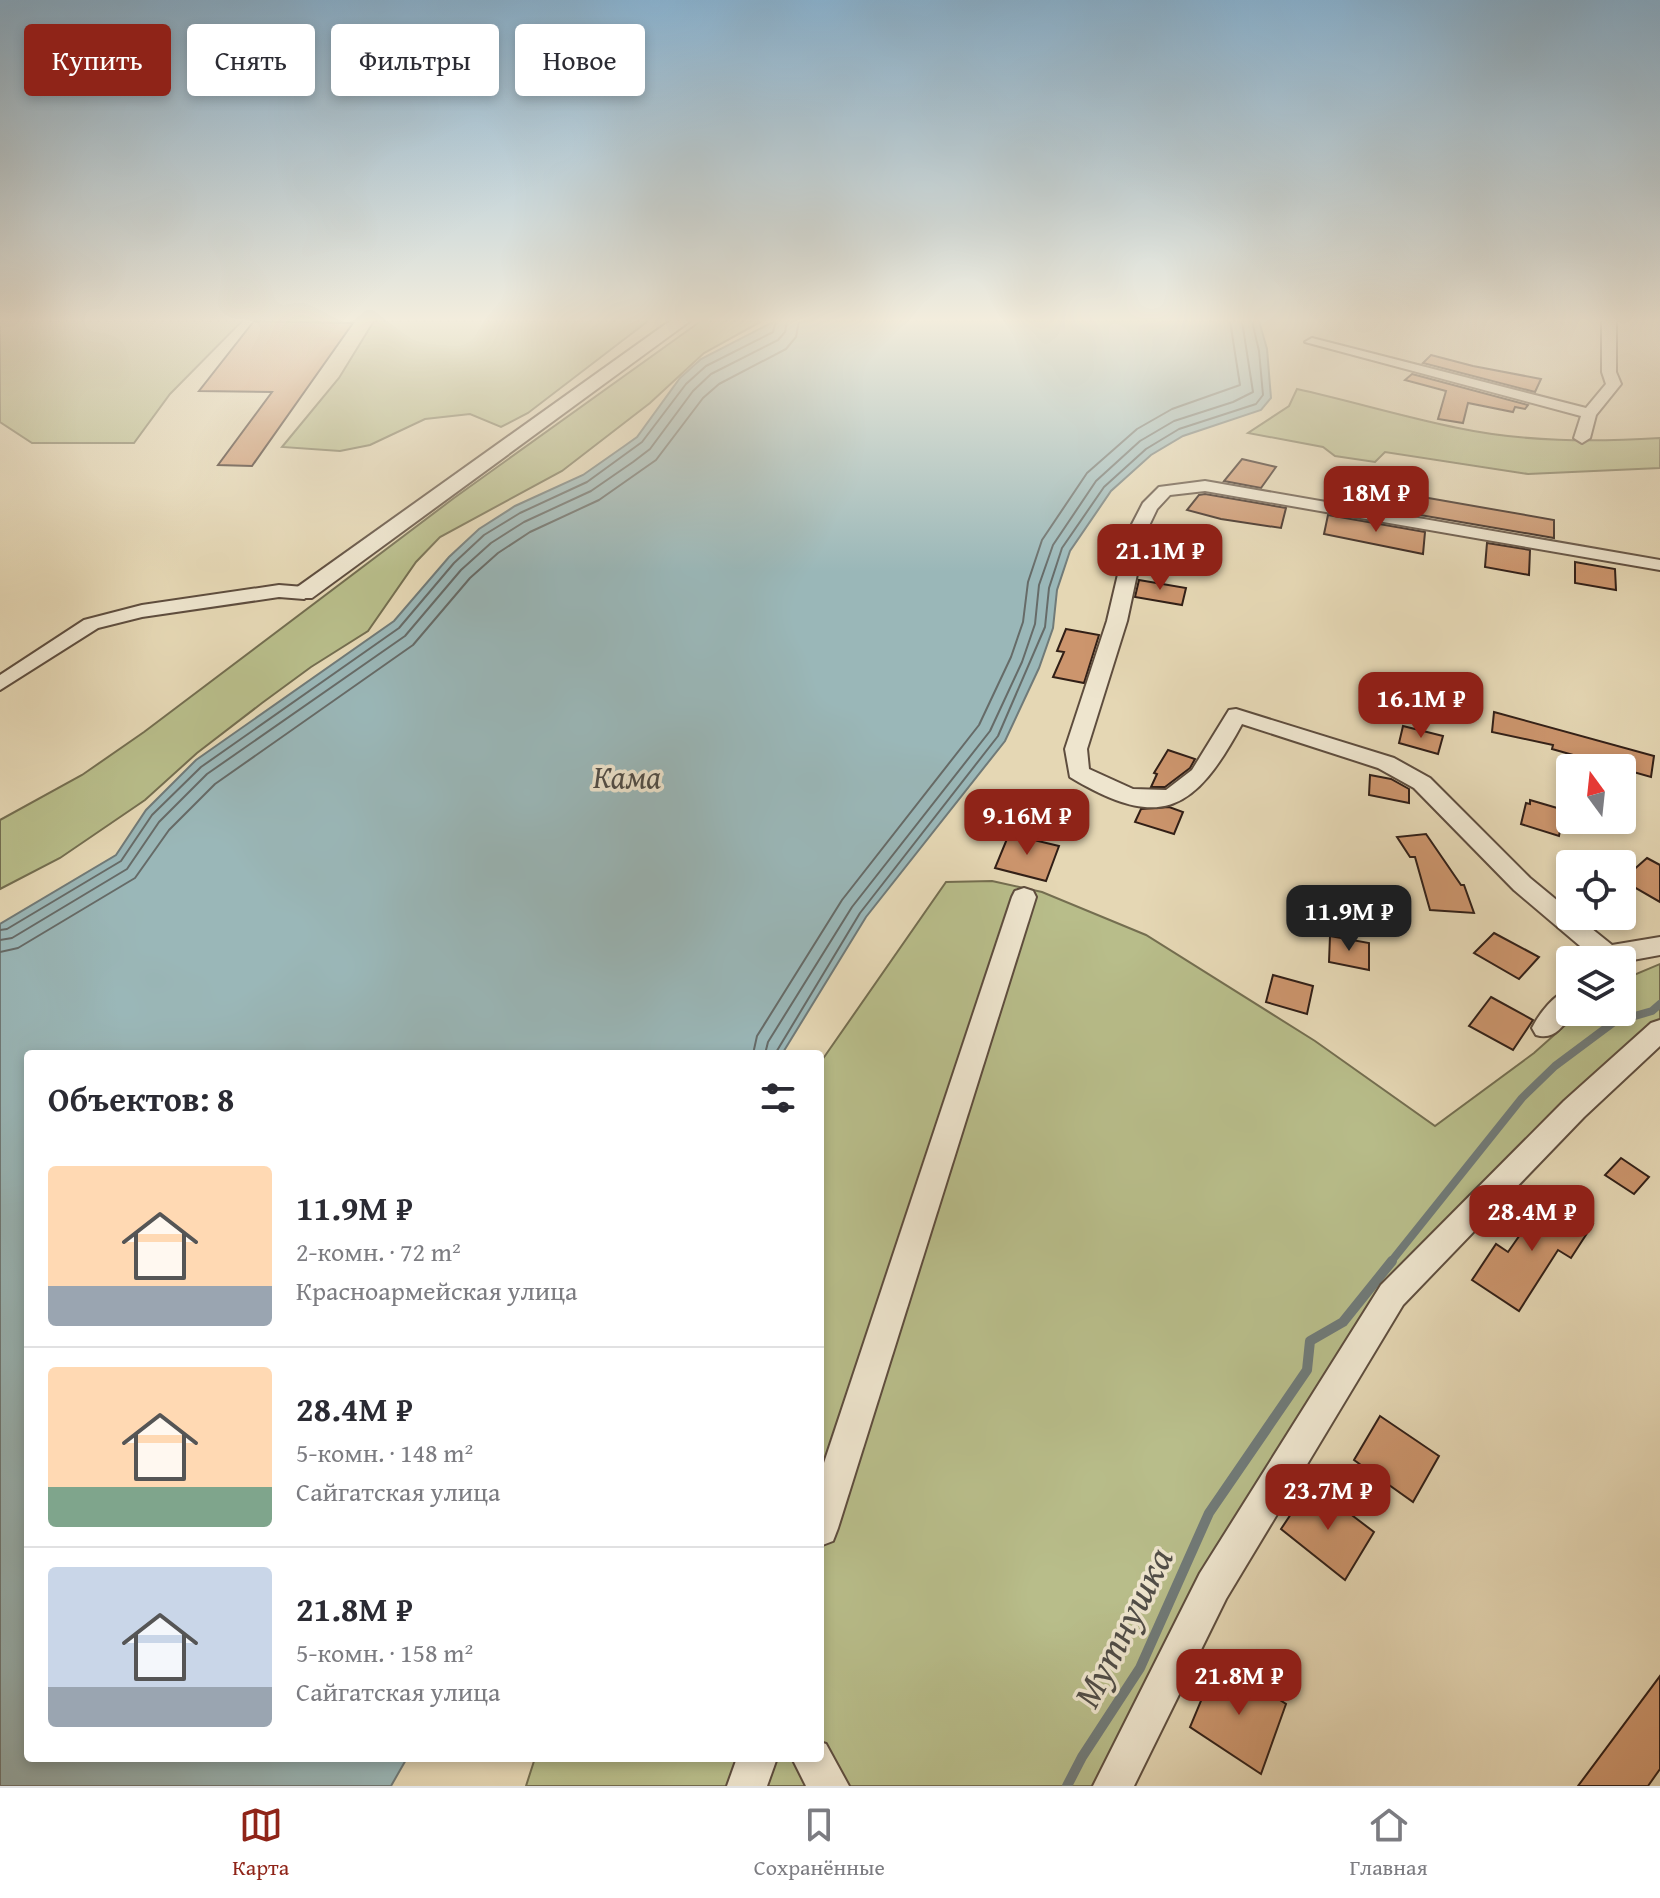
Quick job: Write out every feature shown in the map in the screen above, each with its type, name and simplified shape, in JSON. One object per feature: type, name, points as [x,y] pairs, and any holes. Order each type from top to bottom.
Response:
[{"type":"street","points":[[0,684],[91,624],[142,611],[264,593],[304,593],[566,404]]},
{"type":"street","points":[[1552,404],[1589,414]]},
{"type":"street","points":[[1582,438],[1589,414],[1597,404]]},
{"type":"street","points":[[1592,946],[1522,884],[1422,783],[1386,763],[1236,715],[1203,771],[1181,793],[1140,798],[1108,791],[1078,772],[1076,749],[1117,621],[1137,532],[1149,507],[1165,491],[1205,486],[1660,565]]},
{"type":"street","points":[[824,1516],[1024,897]]},
{"type":"street","points":[[1636,951],[1660,946]]},
{"type":"street","points":[[1545,1028],[1556,1015]]},
{"type":"street","points":[[1113,1786],[1213,1586],[1392,1295],[1574,1109],[1660,1030]]},
{"type":"street","points":[[747,1786],[756,1762]]},
{"type":"street","points":[[814,1762],[829,1786]]},
{"type":"green space","points":[[0,404],[162,404],[134,443],[32,443],[0,422]]},
{"type":"green space","points":[[317,404],[539,404],[501,427],[470,414],[425,419],[370,445],[340,451],[282,447]]},
{"type":"green space","points":[[585,404],[648,404],[562,471],[440,537],[416,562],[368,631],[262,703],[197,753],[145,800],[60,858],[0,889],[0,820],[82,775],[144,732],[454,498]]},
{"type":"green space","points":[[1359,404],[1438,424],[1508,436],[1584,440],[1660,438],[1660,468],[1528,474],[1385,452],[1375,462],[1335,456],[1323,447],[1248,433],[1289,406]]},
{"type":"green space","points":[[992,881],[1042,892],[1146,935],[1315,1041],[1435,1126],[1534,1053],[1564,1026],[1636,1026],[1636,974],[1660,964],[1660,1020],[1557,1110],[1381,1295],[1117,1786],[526,1786],[534,1762],[824,1762],[824,1057],[946,882]]},
{"type":"water","name":"Кама","points":[[661,404],[1266,404],[1261,410],[1183,436],[1151,455],[1111,491],[1070,551],[1057,590],[1053,628],[1039,668],[1005,741],[866,917],[784,1050],[24,1050],[24,1762],[405,1762],[391,1786],[0,1786],[0,924],[116,855],[146,810],[196,760],[394,621],[449,557],[479,529],[515,506],[583,475],[637,437]]},
{"type":"building","points":[[263,404],[296,404],[252,466],[218,465]]},
{"type":"building","points":[[1442,404],[1468,404],[1463,423],[1438,419]]},
{"type":"building","points":[[1475,404],[1528,405],[1525,409],[1515,407],[1513,412]]},
{"type":"building","points":[[1242,459],[1276,467],[1261,488],[1224,481]]},
{"type":"building","points":[[1337,482],[1554,520],[1554,538],[1333,500]]},
{"type":"building","points":[[1199,495],[1286,508],[1281,528],[1221,519],[1187,510]]},
{"type":"building","points":[[1328,515],[1425,532],[1423,554],[1324,534]]},
{"type":"building","points":[[1487,543],[1530,550],[1529,575],[1485,567]]},
{"type":"building","points":[[1575,562],[1615,569],[1616,590],[1575,583]]},
{"type":"building","points":[[1139,580],[1186,588],[1182,605],[1135,597]]},
{"type":"building","points":[[1066,629],[1099,635],[1084,683],[1053,677],[1064,652],[1057,651]]},
{"type":"building","points":[[1494,712],[1654,756],[1651,777],[1636,773],[1636,754],[1570,754],[1552,749],[1553,745],[1492,732]]},
{"type":"building","points":[[1403,726],[1443,736],[1438,754],[1399,743]]},
{"type":"building","points":[[1168,750],[1195,759],[1190,768],[1165,787],[1151,787],[1157,774],[1154,773]]},
{"type":"building","points":[[1370,775],[1391,779],[1409,789],[1409,803],[1369,795]]},
{"type":"building","points":[[1530,800],[1556,808],[1556,834],[1559,836],[1521,824],[1526,803],[1530,804]]},
{"type":"building","points":[[1169,807],[1183,812],[1174,834],[1135,822],[1141,809]]},
{"type":"building","points":[[1009,834],[1059,846],[1046,881],[995,868]]},
{"type":"building","points":[[1426,834],[1461,885],[1464,885],[1474,913],[1430,910],[1415,857],[1410,857],[1397,837]]},
{"type":"building","points":[[1647,858],[1660,865],[1660,902],[1636,888],[1636,868]]},
{"type":"building","points":[[1494,933],[1539,957],[1519,979],[1474,953]]},
{"type":"building","points":[[1330,936],[1369,943],[1369,970],[1329,962]]},
{"type":"building","points":[[1273,975],[1313,986],[1307,1014],[1266,1002]]},
{"type":"building","points":[[1491,997],[1533,1020],[1513,1050],[1469,1026]]},
{"type":"building","points":[[1621,1158],[1649,1177],[1634,1194],[1605,1175]]},
{"type":"building","points":[[1548,1195],[1593,1224],[1571,1258],[1558,1250],[1519,1311],[1472,1280],[1496,1244],[1508,1252]]},
{"type":"building","points":[[1380,1416],[1439,1456],[1413,1502],[1354,1460]]},
{"type":"building","points":[[1311,1484],[1374,1532],[1345,1580],[1281,1529]]},
{"type":"building","points":[[1218,1660],[1286,1704],[1261,1774],[1190,1727]]},
{"type":"building","points":[[1660,1676],[1660,1769],[1648,1786],[1578,1786]]},
{"type":"waterway","name":"Мутнушка","points":[[1390,1263],[1522,1098],[1555,1066],[1614,1022],[1652,1011],[1660,1004]]},
{"type":"waterway","name":"Мутнушка","points":[[1067,1786],[1082,1757],[1140,1668],[1209,1513],[1307,1370],[1310,1341],[1343,1322],[1392,1261]]}]
